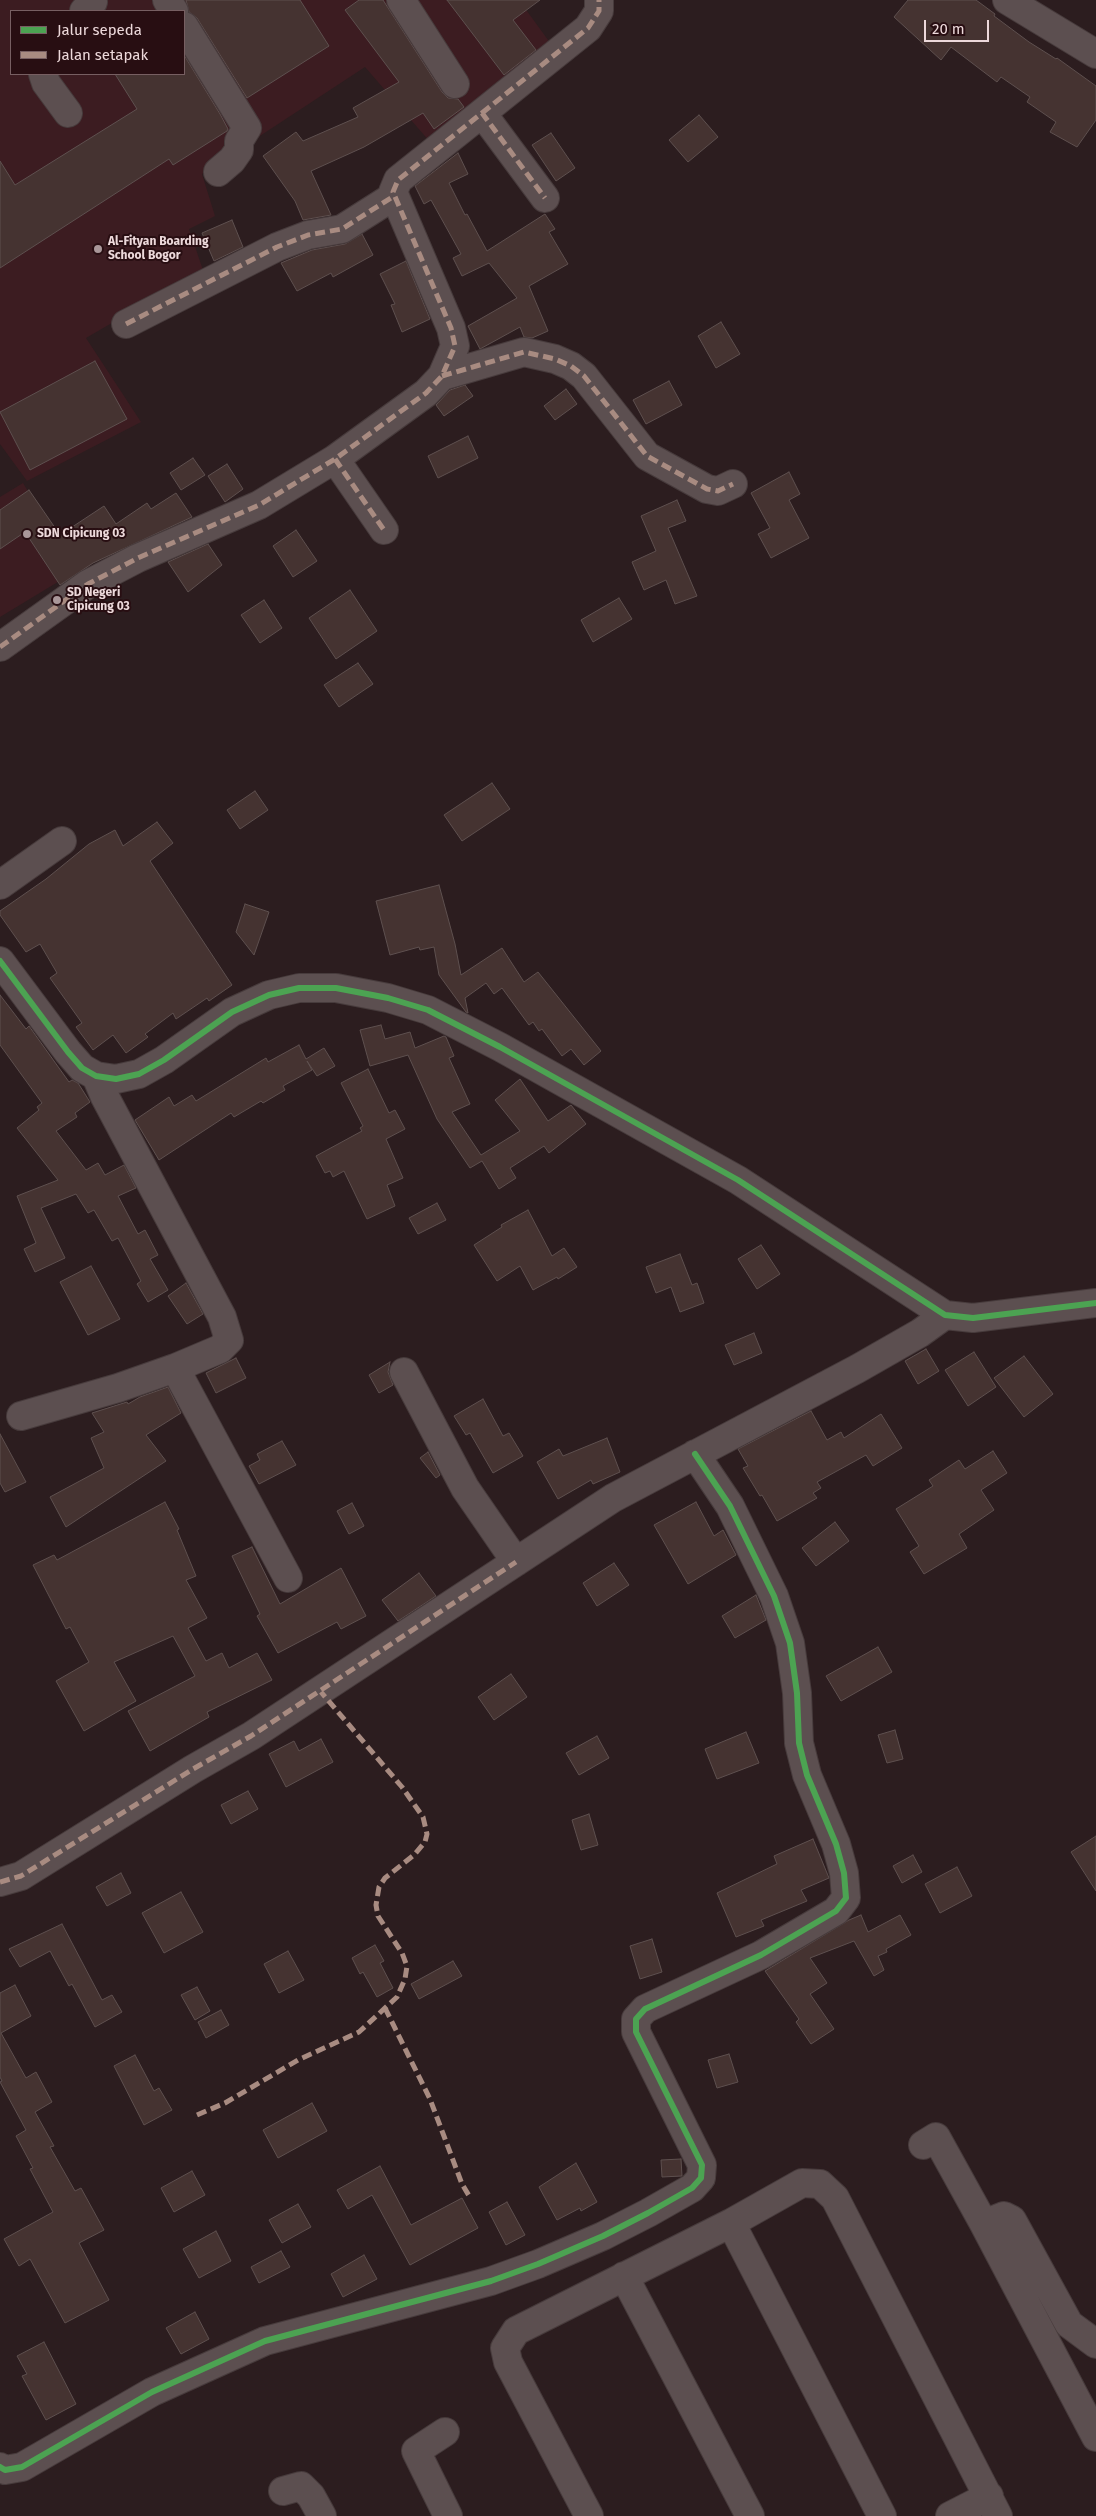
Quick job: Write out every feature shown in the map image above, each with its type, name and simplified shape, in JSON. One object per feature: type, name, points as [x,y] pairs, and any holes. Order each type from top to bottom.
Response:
[{"type":"street","points":[[400,0],[455,84]]},
{"type":"street","points":[[0,647],[88,584],[138,558],[259,505],[335,458],[426,393],[442,376],[455,346],[451,328],[392,188],[398,180],[588,28],[599,11],[599,0]]},
{"type":"street","points":[[1007,0],[1096,54]]},
{"type":"street","points":[[185,28],[247,128],[239,141],[239,150],[232,160],[218,172]]},
{"type":"street","points":[[43,75],[46,83],[68,113]]},
{"type":"street","points":[[482,113],[545,198]]},
{"type":"street","points":[[126,324],[277,247],[308,235],[329,233],[342,229],[394,196]]},
{"type":"street","points":[[442,376],[524,352],[555,359],[571,366],[584,376],[647,456],[706,489],[718,491],[733,484]]},
{"type":"street","points":[[335,458],[384,530]]},
{"type":"street","points":[[0,885],[62,841]]},
{"type":"street","points":[[0,961],[68,1052],[82,1068],[96,1076],[116,1079],[139,1074],[164,1060],[232,1012],[269,995],[300,988],[336,988],[388,998],[428,1010],[500,1047],[738,1180],[945,1315],[973,1318],[1096,1303]]},
{"type":"street","points":[[22,1416],[118,1388],[175,1368],[220,1349],[229,1340],[228,1332],[96,1076]]},
{"type":"street","points":[[0,1882],[21,1876],[192,1769],[250,1736],[613,1498],[857,1369],[920,1333],[945,1315]]},
{"type":"street","points":[[175,1368],[288,1578]]},
{"type":"street","points":[[404,1372],[465,1488],[516,1562]]},
{"type":"street","points":[[0,2467],[5,2470],[22,2466],[152,2392],[266,2341],[491,2281],[538,2264],[633,2221],[692,2188],[701,2178],[702,2165],[636,2032],[636,2019],[645,2009],[761,1955],[836,1911],[846,1898],[844,1873],[836,1844],[807,1775],[799,1743],[797,1693],[788,1635],[774,1596],[730,1506],[695,1454]]},
{"type":"street","points":[[923,2145],[936,2138],[984,2224],[1096,2437]]},
{"type":"street","points":[[589,2516],[508,2362],[504,2348],[516,2331],[730,2222],[802,2183],[820,2184],[835,2198],[994,2506],[950,2516]]},
{"type":"street","points":[[984,2224],[1004,2216],[1012,2220],[1069,2324],[1096,2344]]},
{"type":"street","points":[[730,2222],[882,2516]]},
{"type":"street","points":[[624,2276],[750,2516]]},
{"type":"street","points":[[1045,2338],[1069,2324]]},
{"type":"street","points":[[445,2432],[418,2447],[416,2451],[448,2516]]},
{"type":"street","points":[[283,2491],[301,2486],[311,2496],[322,2516]]},
{"type":"shaded area","name":"Al-Fityan Boarding School Bogor","points":[[0,0],[519,0],[564,62],[437,150],[365,67],[202,174],[215,216],[189,229],[203,270],[86,338],[141,422],[27,481],[0,444]]},
{"type":"shaded area","name":"SDN Cipicung 03","points":[[23,483],[76,571],[0,617],[0,497]]},
{"type":"building","points":[[186,0],[300,0],[329,46],[247,98],[197,18],[189,12]]},
{"type":"building","points":[[359,0],[383,0],[442,92],[448,98],[458,99],[464,107],[434,129],[423,113],[364,147],[311,171],[331,215],[303,220],[295,201],[263,156],[296,132],[303,141],[358,117],[353,108],[399,82],[345,10]]},
{"type":"building","points":[[447,0],[540,0],[513,20],[536,50],[504,75]]},
{"type":"building","points":[[908,0],[976,0],[1029,42],[1057,58],[1096,86],[1096,120],[1077,147],[1050,132],[1056,122],[1027,102],[1030,97],[1001,77],[997,82],[951,47],[941,60],[894,17]]},
{"type":"building","points":[[185,57],[228,129],[173,165],[169,159],[0,268],[0,161],[15,185],[137,109],[116,75],[185,75]]},
{"type":"building","points":[[699,115],[718,137],[688,162],[669,140]]},
{"type":"building","points":[[551,133],[575,168],[556,181],[532,145]]},
{"type":"building","points":[[458,153],[468,174],[449,183],[465,215],[467,214],[487,251],[545,214],[555,229],[549,232],[568,264],[529,286],[548,331],[532,338],[524,337],[520,327],[480,349],[468,326],[517,298],[489,263],[462,276],[453,258],[461,254],[431,200],[424,204],[415,186]]},
{"type":"building","points":[[232,220],[243,247],[214,261],[202,233]]},
{"type":"building","points":[[362,234],[373,255],[333,277],[331,273],[297,291],[281,263],[312,250],[345,244]]},
{"type":"building","points":[[406,261],[430,319],[402,332],[391,305],[395,304],[380,274]]},
{"type":"building","points":[[721,322],[740,354],[716,368],[698,336]]},
{"type":"building","points":[[95,361],[127,419],[30,470],[0,412]]},
{"type":"building","points":[[669,381],[682,405],[646,424],[633,400]]},
{"type":"building","points":[[465,385],[473,396],[444,416],[436,405],[450,390]]},
{"type":"building","points":[[566,389],[577,404],[555,420],[544,406]]},
{"type":"building","points":[[468,436],[478,458],[438,478],[428,456]]},
{"type":"building","points":[[193,458],[205,475],[181,490],[170,473]]},
{"type":"building","points":[[227,464],[243,489],[225,502],[208,476]]},
{"type":"building","points":[[789,472],[800,494],[789,500],[809,538],[771,558],[758,534],[770,528],[751,493]]},
{"type":"building","points":[[29,490],[60,535],[104,506],[116,524],[147,503],[151,509],[176,493],[192,517],[93,563],[60,585],[25,532],[0,549],[0,510]]},
{"type":"building","points":[[677,500],[686,521],[668,528],[697,596],[675,604],[666,580],[644,590],[632,562],[656,551],[641,516]]},
{"type":"building","points":[[296,530],[317,561],[293,577],[273,546]]},
{"type":"building","points":[[208,544],[222,565],[188,592],[168,562]]},
{"type":"building","points":[[350,590],[377,631],[336,659],[309,618]]},
{"type":"building","points":[[619,598],[632,619],[593,642],[581,620]]},
{"type":"building","points":[[264,600],[282,628],[260,643],[241,615]]},
{"type":"building","points":[[358,663],[373,684],[339,707],[324,685]]},
{"type":"building","points":[[492,783],[510,809],[462,841],[444,815]]},
{"type":"building","points":[[255,791],[268,810],[240,829],[227,810]]},
{"type":"building","points":[[157,822],[173,843],[150,861],[232,985],[209,1001],[207,998],[176,1019],[173,1013],[145,1034],[148,1037],[126,1053],[113,1035],[93,1050],[76,1027],[82,1023],[50,978],[57,973],[40,944],[26,952],[0,915],[0,911],[46,879],[89,844],[115,830],[123,846]]},
{"type":"building","points":[[439,885],[455,944],[461,975],[502,948],[524,982],[538,972],[601,1051],[584,1065],[571,1049],[562,1056],[542,1029],[539,1031],[533,1022],[529,1025],[502,988],[494,994],[486,983],[465,998],[468,1013],[466,1012],[439,975],[434,947],[420,950],[419,947],[390,955],[376,901]]},
{"type":"building","points":[[245,904],[269,912],[254,955],[236,932]]},
{"type":"building","points":[[0,995],[26,1029],[29,1026],[69,1082],[72,1080],[78,1083],[90,1102],[75,1113],[77,1117],[56,1131],[86,1170],[98,1163],[105,1175],[124,1165],[136,1188],[118,1196],[138,1234],[145,1230],[158,1255],[150,1259],[168,1290],[148,1302],[137,1284],[141,1281],[118,1238],[112,1241],[94,1210],[88,1213],[76,1194],[41,1208],[65,1258],[35,1272],[24,1249],[36,1243],[17,1196],[58,1180],[17,1128],[39,1110],[37,1107],[42,1103],[0,1045]]},
{"type":"building","points":[[381,1025],[385,1039],[410,1032],[415,1048],[444,1036],[446,1037],[454,1056],[449,1058],[470,1104],[452,1112],[481,1155],[520,1131],[495,1100],[520,1079],[548,1121],[571,1105],[586,1124],[549,1153],[544,1146],[510,1168],[516,1178],[499,1189],[482,1161],[470,1168],[437,1119],[408,1055],[370,1066],[360,1030]]},
{"type":"building","points":[[299,1045],[306,1059],[324,1048],[335,1066],[317,1076],[307,1061],[312,1070],[283,1086],[285,1090],[263,1103],[261,1101],[234,1117],[231,1113],[159,1160],[135,1120],[169,1097],[174,1106],[192,1095],[196,1101],[266,1058],[268,1062]]},
{"type":"building","points":[[368,1069],[389,1113],[395,1110],[405,1129],[386,1139],[403,1178],[387,1185],[395,1206],[367,1219],[344,1171],[333,1177],[330,1171],[325,1173],[316,1156],[362,1131],[360,1128],[363,1126],[341,1083]]},
{"type":"building","points":[[437,1203],[446,1220],[418,1234],[409,1218]]},
{"type":"building","points":[[528,1210],[552,1256],[564,1248],[577,1267],[558,1279],[557,1277],[533,1290],[520,1266],[497,1281],[474,1245],[502,1227],[501,1225]]},
{"type":"building","points":[[761,1245],[780,1274],[757,1289],[738,1259]]},
{"type":"building","points":[[680,1254],[692,1285],[697,1283],[704,1303],[680,1312],[671,1287],[656,1293],[646,1267]]},
{"type":"building","points":[[91,1266],[120,1319],[88,1335],[60,1282]]},
{"type":"building","points":[[186,1283],[203,1314],[187,1324],[168,1296]]},
{"type":"building","points":[[754,1333],[762,1353],[734,1365],[725,1345]]},
{"type":"building","points":[[926,1349],[939,1371],[918,1384],[905,1361]]},
{"type":"building","points":[[974,1352],[996,1387],[968,1406],[945,1370]]},
{"type":"building","points":[[1024,1356],[1053,1394],[1024,1417],[994,1378]]},
{"type":"building","points":[[236,1358],[246,1378],[216,1393],[206,1373]]},
{"type":"building","points":[[390,1362],[388,1372],[393,1385],[379,1393],[369,1375]]},
{"type":"building","points":[[168,1387],[181,1413],[146,1435],[166,1461],[66,1527],[50,1497],[104,1468],[91,1438],[104,1432],[92,1413],[127,1402],[128,1404],[140,1397]]},
{"type":"building","points":[[483,1399],[503,1436],[509,1433],[523,1456],[493,1473],[470,1433],[466,1435],[454,1416]]},
{"type":"building","points":[[811,1411],[827,1440],[841,1432],[844,1438],[881,1414],[902,1448],[873,1466],[866,1455],[817,1482],[821,1488],[813,1493],[817,1498],[777,1521],[743,1468],[748,1466],[738,1449]]},
{"type":"building","points":[[0,1434],[26,1482],[5,1492],[0,1483]]},
{"type":"building","points":[[607,1438],[620,1472],[593,1484],[591,1480],[558,1499],[537,1462],[559,1449],[563,1456]]},
{"type":"building","points":[[282,1441],[296,1465],[259,1484],[249,1466],[260,1460],[257,1454]]},
{"type":"building","points":[[993,1451],[1007,1473],[981,1490],[994,1510],[959,1534],[967,1548],[924,1574],[910,1552],[919,1546],[896,1509],[933,1486],[929,1480],[959,1460],[965,1469]]},
{"type":"building","points":[[428,1452],[440,1475],[436,1478],[420,1458]]},
{"type":"building","points":[[165,1502],[179,1529],[177,1530],[196,1576],[186,1580],[207,1618],[188,1628],[206,1661],[222,1653],[229,1668],[257,1653],[272,1680],[207,1712],[209,1717],[150,1751],[128,1711],[195,1676],[173,1636],[114,1662],[136,1701],[84,1731],[56,1681],[89,1662],[70,1627],[66,1629],[33,1565],[54,1555],[57,1560]]},
{"type":"building","points":[[696,1502],[714,1536],[723,1530],[736,1555],[688,1584],[654,1525]]},
{"type":"building","points":[[352,1503],[364,1526],[349,1534],[337,1511]]},
{"type":"building","points":[[835,1522],[849,1541],[816,1566],[802,1548]]},
{"type":"building","points":[[252,1547],[280,1604],[341,1568],[366,1616],[341,1629],[337,1622],[278,1653],[257,1616],[260,1614],[232,1556]]},
{"type":"building","points":[[614,1563],[629,1585],[597,1606],[583,1583]]},
{"type":"building","points":[[419,1573],[436,1596],[398,1621],[382,1600]]},
{"type":"building","points":[[756,1595],[766,1620],[735,1638],[722,1616]]},
{"type":"building","points":[[878,1647],[892,1672],[841,1701],[826,1676]]},
{"type":"building","points":[[511,1674],[527,1697],[494,1720],[478,1697]]},
{"type":"building","points":[[895,1730],[903,1759],[887,1763],[878,1735]]},
{"type":"building","points":[[746,1732],[759,1763],[717,1779],[705,1749]]},
{"type":"building","points":[[597,1736],[609,1758],[579,1775],[566,1753]]},
{"type":"building","points":[[321,1739],[333,1762],[286,1787],[269,1754],[294,1741],[299,1751]]},
{"type":"building","points":[[248,1791],[258,1809],[231,1824],[221,1805]]},
{"type":"building","points":[[589,1814],[598,1845],[581,1850],[572,1820]]},
{"type":"building","points":[[1096,1836],[1096,1891],[1071,1852]]},
{"type":"building","points":[[813,1839],[829,1878],[801,1890],[807,1901],[761,1920],[764,1926],[736,1937],[717,1893],[777,1864],[774,1856]]},
{"type":"building","points":[[913,1855],[922,1872],[902,1883],[893,1866]]},
{"type":"building","points":[[957,1867],[972,1896],[940,1913],[925,1884]]},
{"type":"building","points":[[121,1873],[131,1893],[107,1906],[96,1887]]},
{"type":"building","points":[[181,1892],[203,1932],[164,1953],[142,1913]]},
{"type":"building","points":[[861,1915],[868,1932],[900,1915],[911,1935],[886,1949],[887,1952],[878,1956],[884,1970],[874,1976],[854,1941],[810,1958],[827,1983],[810,1994],[834,2029],[811,2044],[796,2022],[799,2019],[765,1971],[849,1920]]},
{"type":"building","points":[[62,1924],[102,2000],[112,1995],[122,2012],[95,2027],[72,1984],[69,1986],[50,1951],[20,1967],[9,1949]]},
{"type":"building","points":[[652,1939],[662,1972],[640,1979],[630,1946]]},
{"type":"building","points":[[375,1945],[384,1961],[380,1963],[393,1988],[377,1997],[363,1972],[360,1974],[352,1958]]},
{"type":"building","points":[[288,1951],[304,1980],[279,1993],[264,1964]]},
{"type":"building","points":[[453,1961],[462,1976],[419,1999],[411,1984]]},
{"type":"building","points":[[15,1985],[31,2016],[1,2033],[26,2078],[36,2072],[52,2102],[35,2112],[54,2146],[50,2147],[75,2191],[81,2188],[104,2230],[79,2243],[109,2300],[65,2323],[30,2259],[19,2266],[4,2239],[53,2212],[30,2169],[33,2168],[16,2136],[26,2130],[0,2082],[2,2081],[0,2077],[0,1993]]},
{"type":"building","points":[[197,1987],[210,2011],[195,2020],[181,1995]]},
{"type":"building","points":[[221,2010],[229,2025],[206,2038],[198,2022]]},
{"type":"building","points":[[729,2054],[738,2082],[717,2088],[708,2060]]},
{"type":"building","points":[[135,2055],[154,2091],[159,2088],[172,2110],[144,2125],[114,2066]]},
{"type":"building","points":[[312,2103],[327,2131],[278,2158],[263,2130]]},
{"type":"building","points":[[681,2159],[682,2176],[662,2177],[661,2160]]},
{"type":"building","points":[[576,2163],[597,2202],[581,2211],[580,2208],[557,2220],[539,2187]]},
{"type":"building","points":[[380,2166],[411,2225],[462,2198],[478,2228],[410,2265],[372,2195],[348,2209],[337,2190]]},
{"type":"building","points":[[192,2171],[205,2195],[174,2212],[161,2188]]},
{"type":"building","points":[[507,2202],[525,2235],[506,2245],[489,2212]]},
{"type":"building","points":[[298,2204],[311,2227],[282,2243],[269,2220]]},
{"type":"building","points":[[216,2231],[231,2261],[199,2278],[183,2249]]},
{"type":"building","points":[[281,2251],[290,2267],[259,2283],[251,2267]]},
{"type":"building","points":[[364,2255],[377,2279],[343,2297],[331,2274]]},
{"type":"building","points":[[195,2312],[209,2339],[181,2354],[166,2328]]},
{"type":"building","points":[[44,2342],[76,2404],[46,2420],[22,2376],[27,2374],[17,2356]]},
{"type":"marked path","points":[[482,113],[588,28],[599,11],[599,0]]},
{"type":"marked path","points":[[0,647],[88,584],[138,558],[259,505],[335,459],[426,393],[442,376],[455,346],[451,328],[393,192],[398,180],[482,113],[545,198]]},
{"type":"marked path","points":[[126,324],[277,247],[308,235],[342,229],[394,196]]},
{"type":"marked path","points":[[442,376],[524,352],[555,359],[571,366],[584,376],[647,456],[707,489],[718,491],[733,484]]},
{"type":"marked path","points":[[335,459],[384,530]]},
{"type":"marked path","points":[[0,1882],[21,1876],[193,1769],[251,1736],[516,1562]]},
{"type":"marked path","points":[[197,2115],[225,2103],[298,2060],[359,2032],[397,1997],[405,1979],[407,1966],[402,1953],[378,1916],[376,1905],[379,1887],[385,1878],[414,1855],[425,1842],[427,1834],[423,1817],[402,1787],[321,1692]]},
{"type":"marked path","points":[[385,2008],[430,2099],[462,2184],[471,2199]]},
{"type":"cycle path","points":[[0,961],[68,1052],[82,1068],[96,1076],[116,1079],[139,1074],[164,1060],[232,1012],[269,995],[299,988],[336,988],[388,998],[428,1010],[500,1047],[738,1180],[945,1315],[973,1318],[1096,1303]]},
{"type":"cycle path","points":[[0,2467],[5,2470],[22,2467],[152,2392],[265,2341],[491,2281],[538,2264],[603,2236],[648,2213],[692,2188],[701,2178],[702,2165],[636,2032],[636,2019],[645,2009],[761,1955],[836,1911],[846,1898],[844,1873],[836,1844],[807,1775],[799,1743],[797,1693],[790,1643],[774,1596],[730,1506],[695,1454]]},
{"type":"place","name":"Al-Fityan Boarding School Bogor","points":[[98,249]]},
{"type":"place","name":"SDN Cipicung 03","points":[[27,534]]},
{"type":"place","name":"SD Negeri Cipicung 03","points":[[57,600]]}]
